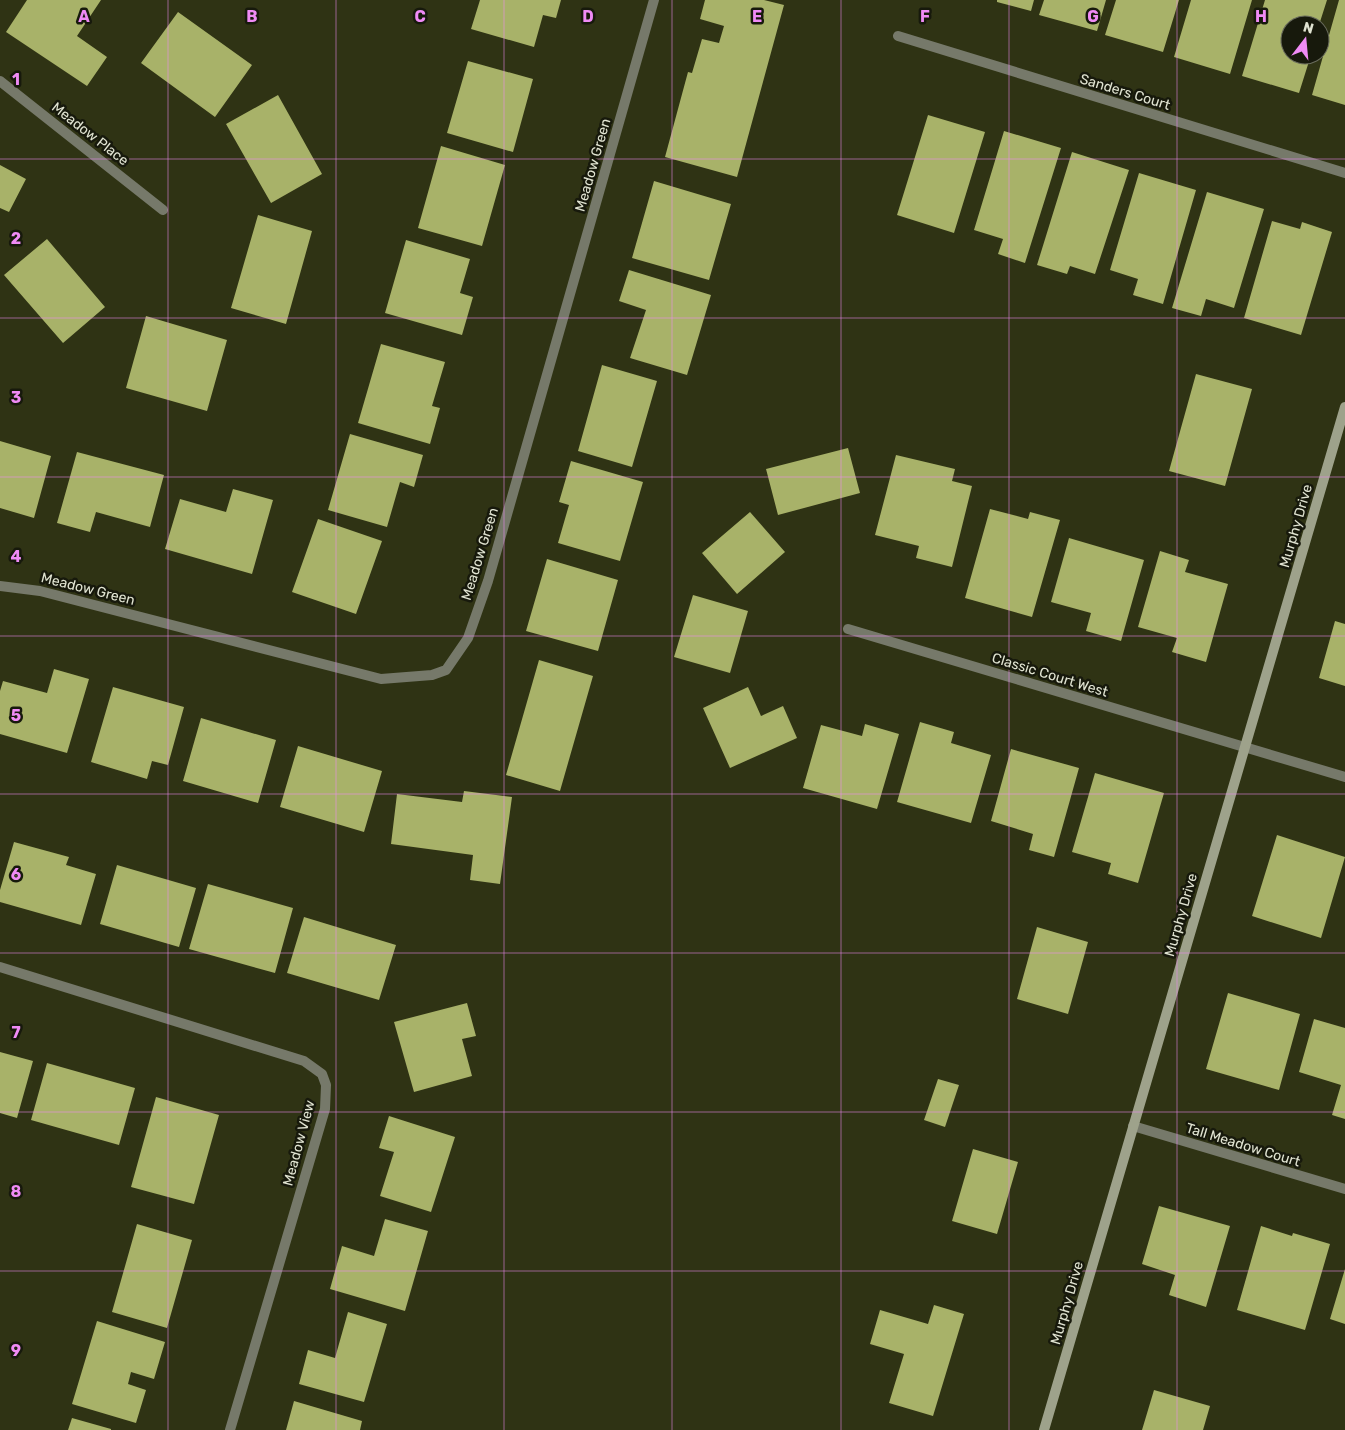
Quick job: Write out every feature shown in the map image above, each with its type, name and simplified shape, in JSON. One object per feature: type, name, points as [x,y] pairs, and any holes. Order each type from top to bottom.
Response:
[{"type":"main road","name":"Murphy Drive","points":[[1044,1430],[1345,407]]},
{"type":"street","name":"Meadow Green","points":[[0,586],[40,590],[381,679],[432,675],[446,670],[468,638],[488,581],[654,0]]},
{"type":"street","name":"Sanders Court","points":[[898,36],[1345,173]]},
{"type":"street","name":"Meadow Place","points":[[0,81],[163,210]]},
{"type":"street","name":"Classic Court West","points":[[848,629],[1345,777]]},
{"type":"street","name":"Meadow View","points":[[0,967],[304,1061],[322,1074],[326,1085],[325,1110],[230,1430]]},
{"type":"street","name":"Tall Meadow Court","points":[[1133,1126],[1345,1189]]},
{"type":"building","points":[[27,0],[101,0],[77,36],[107,57],[87,86],[6,32]]},
{"type":"building","points":[[480,0],[561,0],[556,18],[543,15],[534,47],[471,29]]},
{"type":"building","points":[[705,0],[764,0],[784,5],[737,177],[665,157],[688,72],[692,73],[702,39],[719,43],[724,26],[700,19]]},
{"type":"building","points":[[997,0],[1034,0],[1031,11],[997,2]]},
{"type":"building","points":[[1044,0],[1106,0],[1097,31],[1039,15]]},
{"type":"building","points":[[1116,0],[1179,0],[1163,52],[1105,35]]},
{"type":"building","points":[[1191,0],[1252,0],[1230,74],[1174,57]]},
{"type":"building","points":[[1265,0],[1327,0],[1322,15],[1280,15],[1280,65],[1308,65],[1299,93],[1242,76]]},
{"type":"building","points":[[1339,0],[1345,0],[1345,105],[1312,95],[1321,65],[1330,65],[1330,32]]},
{"type":"building","points":[[178,12],[252,65],[215,117],[141,63]]},
{"type":"building","points":[[468,61],[533,79],[513,152],[447,133]]},
{"type":"building","points":[[278,95],[322,174],[271,203],[226,124]]},
{"type":"building","points":[[928,115],[985,132],[954,233],[897,215]]},
{"type":"building","points":[[1004,131],[1061,148],[1025,263],[998,254],[1003,239],[974,230]]},
{"type":"building","points":[[441,146],[505,165],[482,246],[418,228]]},
{"type":"building","points":[[1072,152],[1129,170],[1095,274],[1070,266],[1067,274],[1037,265]]},
{"type":"building","points":[[0,165],[26,179],[9,212],[0,208]]},
{"type":"building","points":[[1139,173],[1196,190],[1163,304],[1133,295],[1138,279],[1110,270]]},
{"type":"building","points":[[654,181],[731,204],[709,280],[632,258]]},
{"type":"building","points":[[1207,192],[1264,209],[1234,308],[1206,299],[1201,316],[1172,308]]},
{"type":"building","points":[[258,215],[312,231],[286,324],[231,308]]},
{"type":"building","points":[[1272,221],[1300,229],[1302,222],[1332,232],[1301,335],[1244,318]]},
{"type":"building","points":[[47,239],[105,307],[63,343],[4,275]]},
{"type":"building","points":[[406,240],[470,259],[460,293],[473,297],[462,335],[385,313]]},
{"type":"building","points":[[629,270],[711,295],[687,375],[630,358],[646,310],[619,301]]},
{"type":"building","points":[[146,316],[227,340],[207,411],[126,388]]},
{"type":"building","points":[[381,344],[445,362],[432,406],[440,408],[430,444],[358,423]]},
{"type":"building","points":[[602,365],[657,381],[632,467],[578,451]]},
{"type":"building","points":[[1196,374],[1252,389],[1225,486],[1169,471]]},
{"type":"building","points":[[350,434],[423,455],[414,487],[400,482],[387,527],[328,510]]},
{"type":"building","points":[[0,441],[51,456],[34,518],[0,508]]},
{"type":"building","points":[[848,448],[860,493],[778,515],[766,469]]},
{"type":"building","points":[[77,452],[164,475],[150,527],[96,512],[90,532],[57,523]]},
{"type":"building","points":[[896,455],[955,469],[952,481],[972,486],[952,567],[916,558],[919,546],[875,535]]},
{"type":"building","points":[[571,461],[643,482],[620,561],[558,543],[569,505],[559,502]]},
{"type":"building","points":[[233,489],[273,500],[252,574],[165,549],[180,499],[226,512]]},
{"type":"building","points":[[990,509],[1028,519],[1030,512],[1060,520],[1032,617],[965,598]]},
{"type":"building","points":[[750,512],[785,552],[737,594],[702,553]]},
{"type":"building","points":[[318,519],[382,541],[356,614],[292,592]]},
{"type":"building","points":[[1069,538],[1144,560],[1121,641],[1086,631],[1091,613],[1051,602]]},
{"type":"building","points":[[1160,551],[1189,560],[1185,572],[1228,584],[1206,662],[1172,652],[1177,638],[1138,627]]},
{"type":"building","points":[[547,559],[618,580],[598,651],[526,631]]},
{"type":"building","points":[[693,595],[748,611],[730,673],[674,657]]},
{"type":"building","points":[[1335,621],[1345,624],[1345,686],[1319,678]]},
{"type":"building","points":[[539,660],[593,676],[560,791],[506,775]]},
{"type":"building","points":[[54,669],[89,679],[67,753],[0,734],[0,691],[3,681],[47,693]]},
{"type":"building","points":[[113,687],[184,707],[168,765],[152,761],[147,779],[91,762]]},
{"type":"building","points":[[748,687],[761,716],[783,706],[797,738],[730,768],[703,708]]},
{"type":"building","points":[[201,718],[276,740],[258,803],[183,781]]},
{"type":"building","points":[[920,722],[954,732],[951,743],[991,755],[971,823],[897,802]]},
{"type":"building","points":[[865,724],[899,734],[877,809],[803,788],[821,725],[862,736]]},
{"type":"building","points":[[298,746],[382,771],[364,832],[280,807]]},
{"type":"building","points":[[1011,749],[1079,768],[1054,857],[1029,850],[1033,834],[991,821]]},
{"type":"building","points":[[1095,773],[1164,793],[1138,883],[1108,874],[1111,863],[1072,852]]},
{"type":"building","points":[[464,791],[512,797],[500,884],[470,880],[473,855],[391,844],[397,794],[462,802]]},
{"type":"building","points":[[1277,835],[1345,857],[1321,938],[1252,916]]},
{"type":"building","points":[[14,842],[69,857],[66,865],[96,874],[81,925],[0,902],[0,890]]},
{"type":"building","points":[[117,865],[196,888],[179,947],[100,924]]},
{"type":"building","points":[[208,884],[293,908],[275,973],[189,949]]},
{"type":"building","points":[[304,917],[396,945],[379,1000],[287,973]]},
{"type":"building","points":[[1037,927],[1088,942],[1068,1014],[1017,999]]},
{"type":"building","points":[[1228,993],[1300,1014],[1279,1090],[1206,1069]]},
{"type":"building","points":[[467,1003],[476,1036],[462,1039],[472,1076],[414,1092],[394,1022]]},
{"type":"building","points":[[1314,1019],[1345,1028],[1345,1119],[1332,1115],[1341,1085],[1299,1072]]},
{"type":"building","points":[[0,1052],[33,1061],[17,1118],[0,1113]]},
{"type":"building","points":[[47,1063],[135,1088],[119,1145],[31,1120]]},
{"type":"building","points":[[938,1079],[959,1085],[945,1127],[924,1120]]},
{"type":"building","points":[[156,1097],[219,1115],[194,1204],[131,1187]]},
{"type":"building","points":[[389,1116],[455,1137],[431,1212],[380,1196],[394,1152],[379,1148]]},
{"type":"building","points":[[973,1149],[1018,1162],[997,1234],[952,1221]]},
{"type":"building","points":[[1159,1206],[1230,1226],[1206,1307],[1169,1295],[1175,1275],[1142,1264]]},
{"type":"building","points":[[385,1219],[428,1231],[405,1311],[330,1289],[342,1246],[374,1256]]},
{"type":"building","points":[[137,1224],[192,1240],[167,1328],[112,1312]]},
{"type":"building","points":[[1261,1226],[1292,1236],[1293,1233],[1330,1244],[1305,1330],[1237,1310]]},
{"type":"building","points":[[1345,1269],[1345,1324],[1330,1319]]},
{"type":"building","points":[[934,1305],[964,1314],[933,1416],[889,1403],[904,1354],[870,1344],[880,1310],[928,1324]]},
{"type":"building","points":[[348,1312],[387,1324],[364,1402],[299,1384],[308,1350],[335,1358]]},
{"type":"building","points":[[97,1321],[165,1342],[154,1379],[131,1372],[128,1384],[146,1390],[136,1423],[72,1404]]},
{"type":"building","points":[[1154,1390],[1210,1406],[1203,1430],[1142,1430]]},
{"type":"building","points":[[294,1401],[362,1421],[360,1430],[286,1430]]},
{"type":"building","points":[[72,1418],[111,1429],[111,1430],[68,1430]]}]
